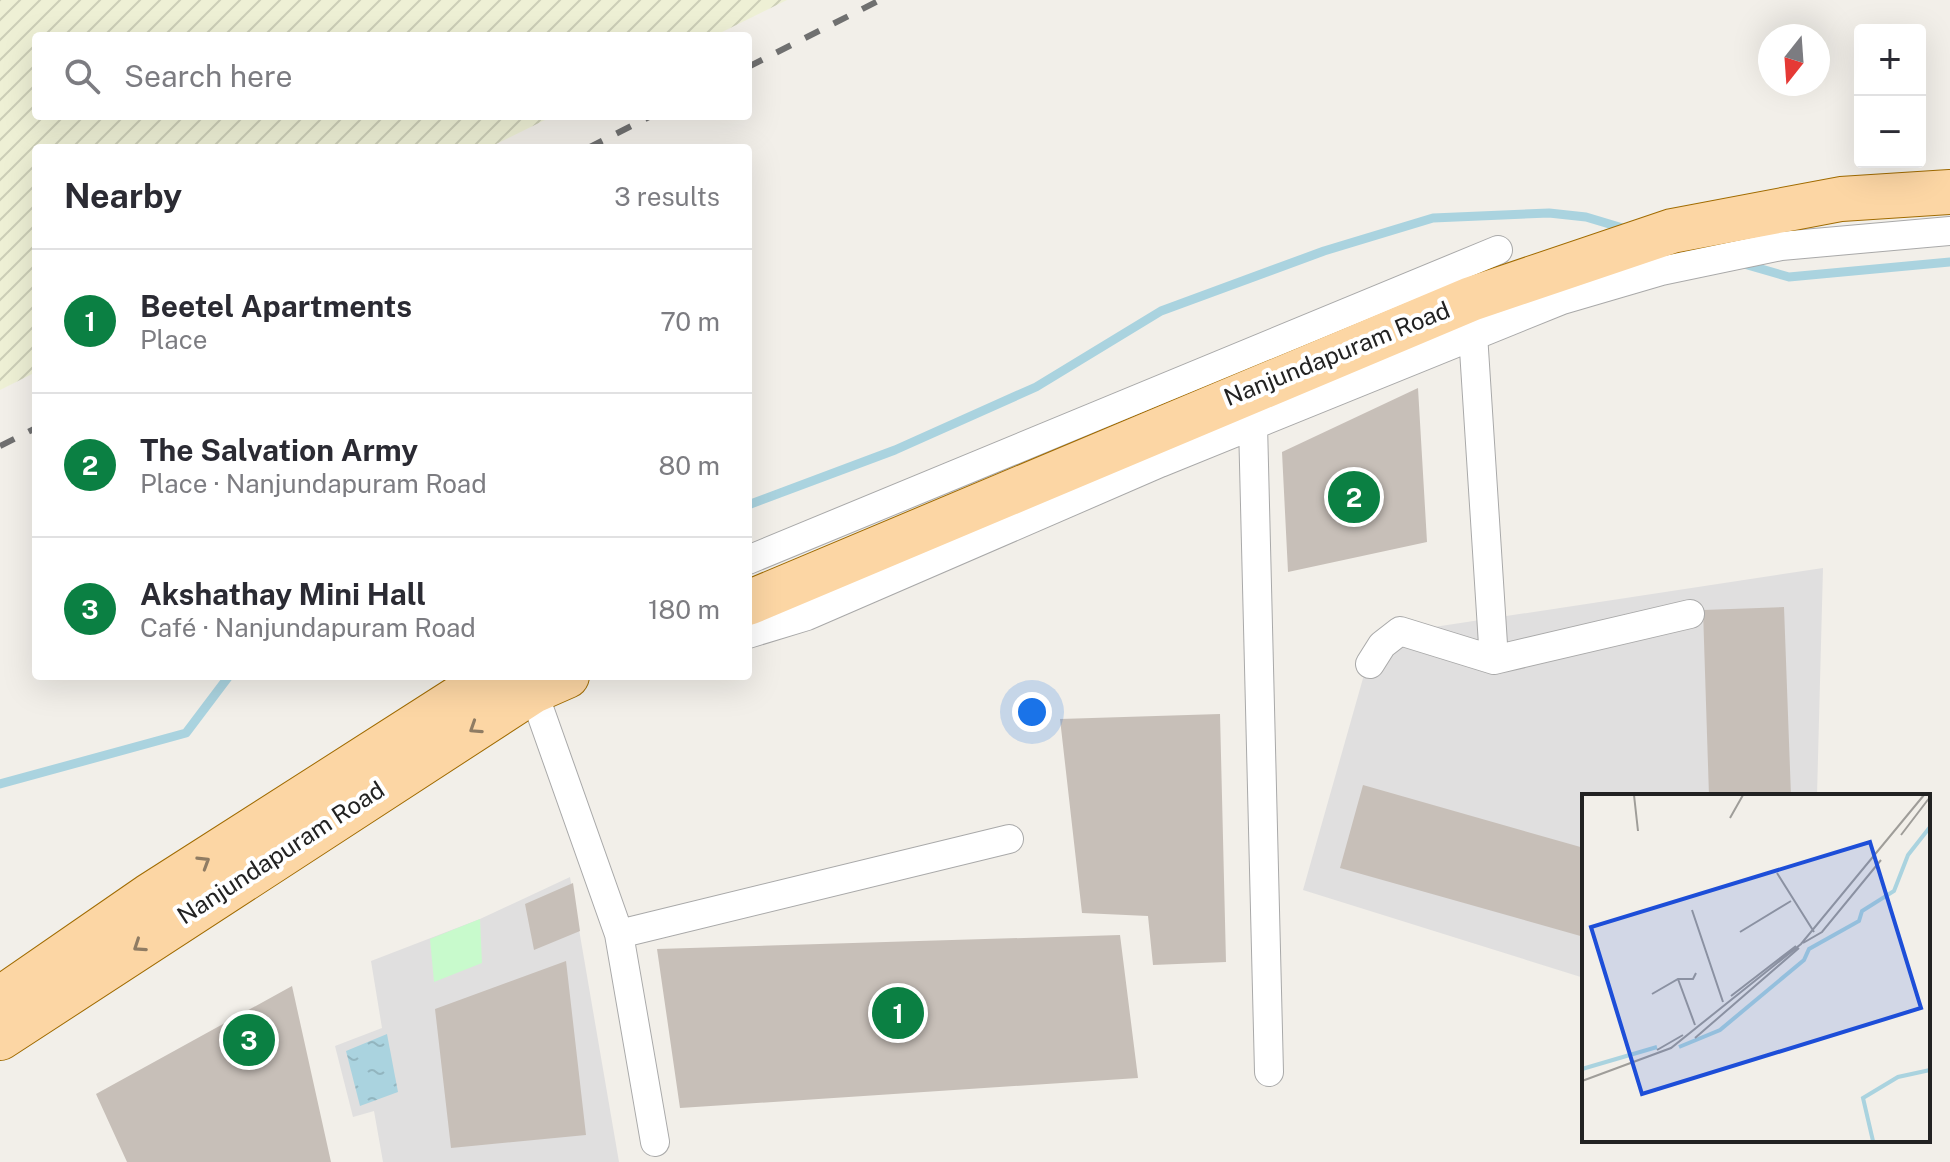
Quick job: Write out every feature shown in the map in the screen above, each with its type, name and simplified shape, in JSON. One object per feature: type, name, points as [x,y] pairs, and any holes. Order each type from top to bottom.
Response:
[{"type":"main road","name":"Nanjundapuram Road","points":[[752,601],[1471,299],[1672,231],[1841,199],[1950,192]]},
{"type":"main road","name":"Nanjundapuram Road","points":[[0,999],[149,896],[487,680]]},
{"type":"main road","name":"Nanjundapuram Road","points":[[0,1038],[550,683]]},
{"type":"street","points":[[752,633],[807,616],[1253,424],[1562,300],[1661,271],[1781,246],[1950,231]]},
{"type":"street","points":[[752,558],[1498,250]]},
{"type":"street","points":[[1473,334],[1494,660]]},
{"type":"street","points":[[1253,424],[1269,1072]]},
{"type":"street","points":[[1370,664],[1382,645],[1400,631],[1494,660],[1690,614]]},
{"type":"street","points":[[550,683],[619,934],[655,1142]]},
{"type":"street","points":[[619,934],[1009,839]]},
{"type":"shaded area","points":[[1823,568],[1817,794],[1582,794],[1582,977],[1303,890],[1375,636]]},
{"type":"shaded area","points":[[570,877],[619,1162],[383,1162],[374,1111],[353,1117],[335,1046],[382,1028],[371,961],[480,919]]},
{"type":"green space","points":[[0,0],[787,0],[722,32],[32,32],[32,120],[545,120],[496,144],[32,144],[32,374],[0,390]]},
{"type":"green space","points":[[480,919],[482,963],[434,982],[430,939]]},
{"type":"water","points":[[387,1034],[398,1092],[360,1106],[346,1051]]},
{"type":"building","points":[[1418,388],[1427,542],[1288,572],[1282,452]]},
{"type":"building","points":[[1784,607],[1791,794],[1709,794],[1703,610]]},
{"type":"building","points":[[1220,714],[1226,962],[1153,965],[1148,916],[1082,913],[1060,719]]},
{"type":"building","points":[[1363,785],[1582,847],[1582,936],[1340,868]]},
{"type":"building","points":[[573,883],[580,931],[534,950],[525,904]]},
{"type":"building","points":[[1120,935],[1138,1078],[680,1108],[657,949]]},
{"type":"building","points":[[566,961],[586,1135],[451,1148],[435,1009]]},
{"type":"building","points":[[292,986],[331,1162],[127,1162],[96,1094]]},
{"type":"waterway","points":[[752,504],[895,450],[1036,387],[1161,311],[1324,251],[1433,218],[1549,213],[1586,217],[1626,229]]},
{"type":"waterway","points":[[1744,264],[1789,277],[1950,262]]},
{"type":"waterway","points":[[0,784],[186,733],[226,680]]},
{"type":"railway","points":[[752,65],[880,0]]},
{"type":"railway","points":[[596,144],[643,120]]},
{"type":"railway","points":[[0,446],[32,430]]},
{"type":"place","name":"The Salvation Army","points":[[1354,497]]},
{"type":"place","name":"Beetel Apartments","points":[[898,1013]]},
{"type":"place","name":"Akshathay Mini Hall","points":[[249,1040]]}]
